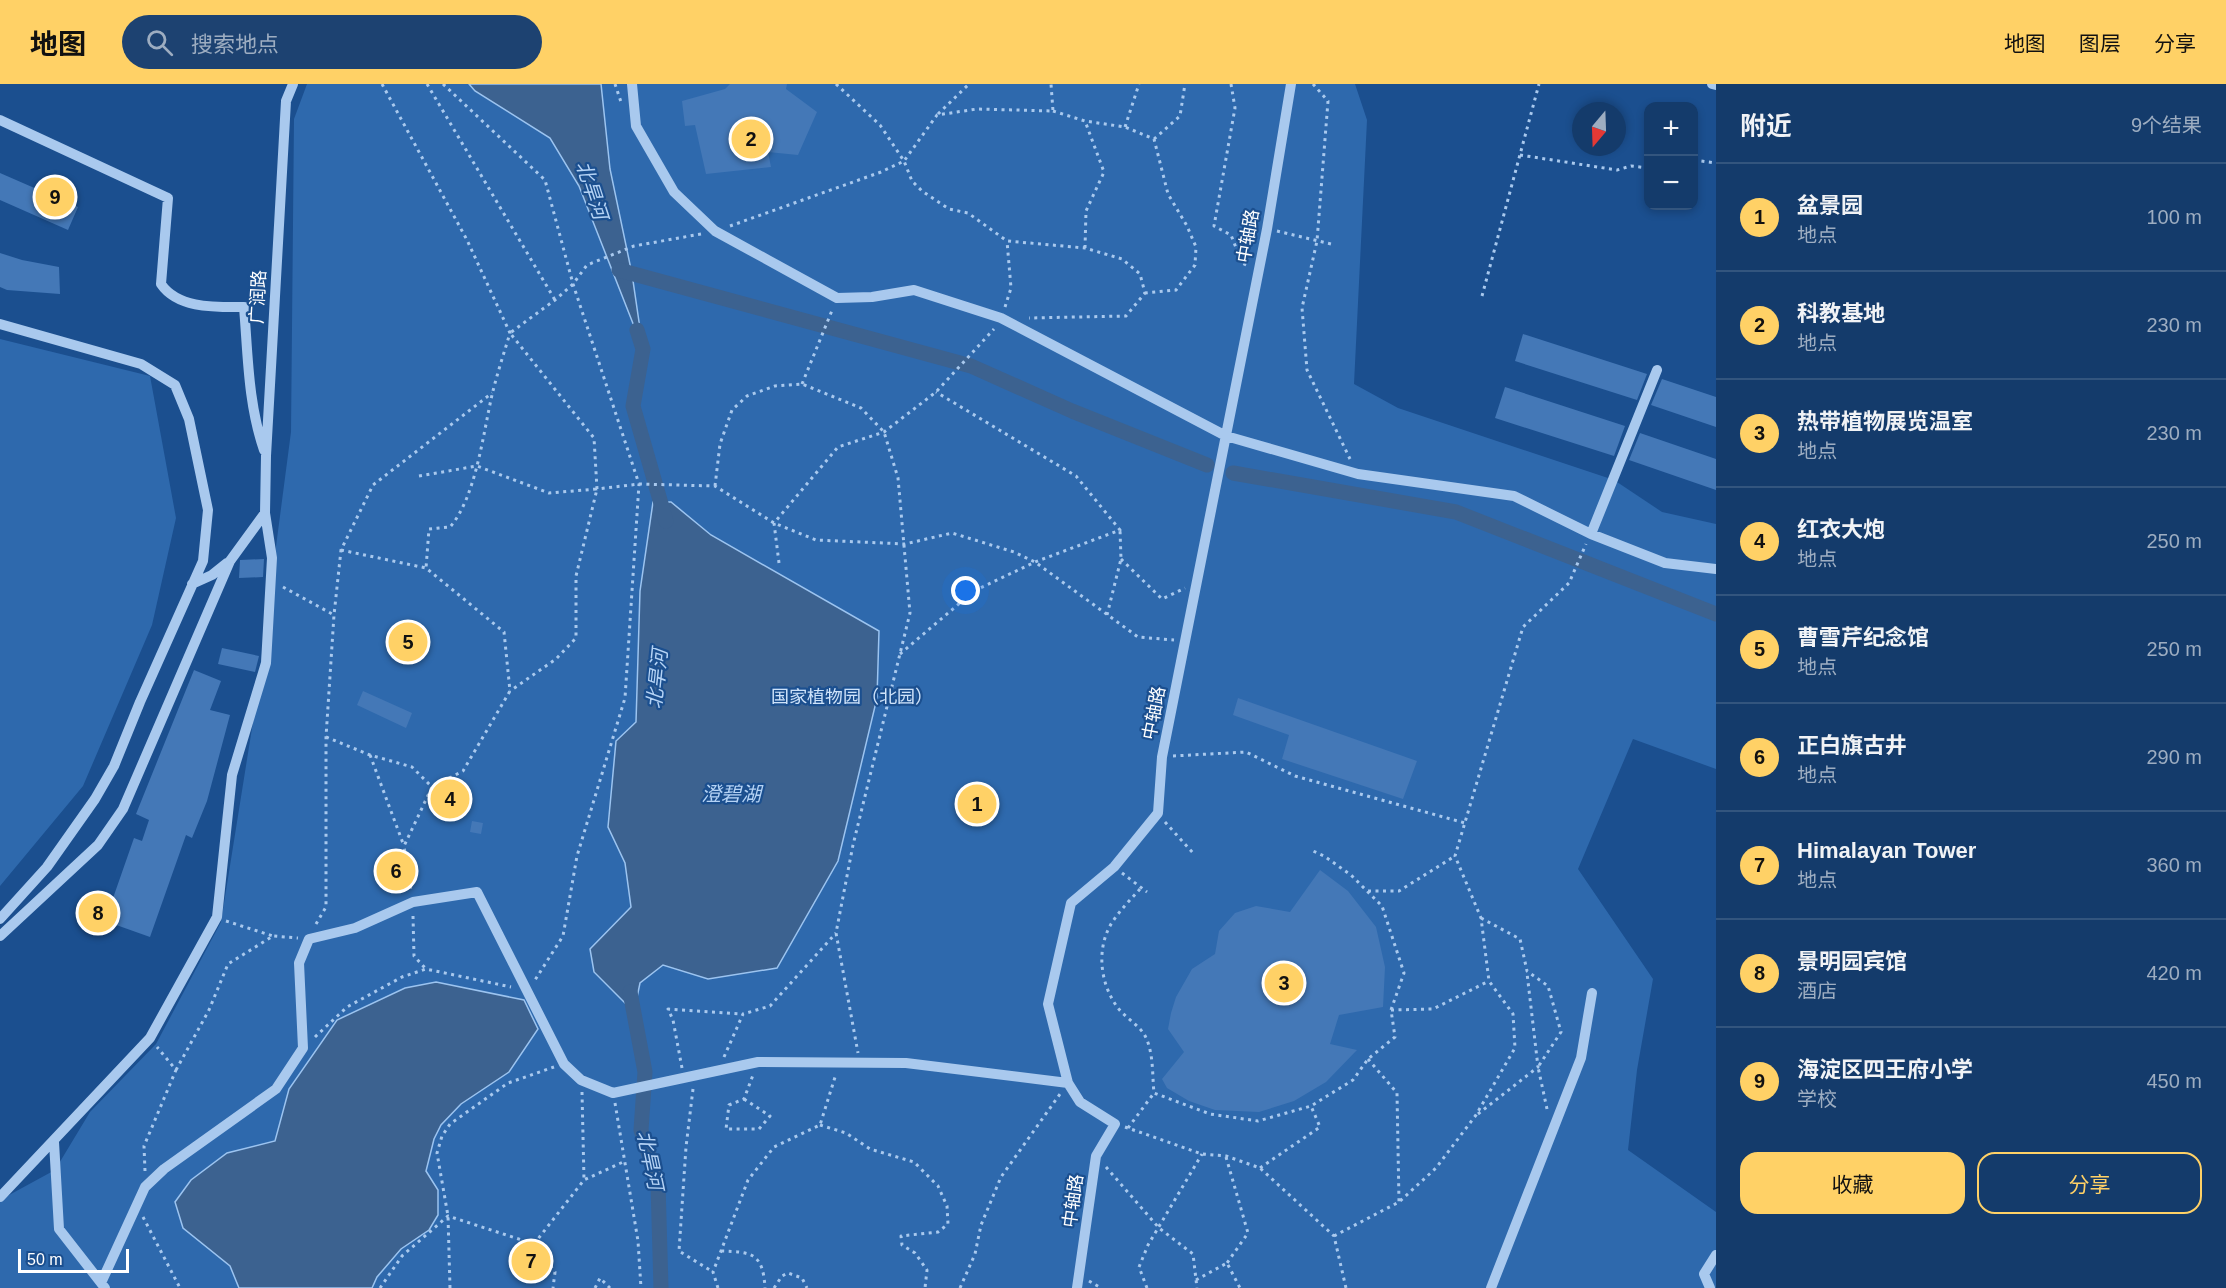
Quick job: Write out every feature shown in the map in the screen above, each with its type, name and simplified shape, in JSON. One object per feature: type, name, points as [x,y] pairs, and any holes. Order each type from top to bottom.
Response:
[{"type":"street","name":"广润路","points":[[216,917],[232,775],[266,663],[272,558],[265,513],[266,456],[285,100],[293,84]]},
{"type":"street","points":[[632,84],[636,126],[674,192],[715,231],[837,298],[872,297],[914,290],[1001,318],[1226,436],[1358,474],[1514,496],[1591,534],[1665,563],[1716,569]]},
{"type":"street","name":"中轴路","points":[[1158,813],[1162,756],[1267,229],[1291,84]]},
{"type":"street","points":[[0,120],[168,198],[161,284],[167,294],[203,307],[244,307],[250,391],[256,427],[266,456]]},
{"type":"street","points":[[0,324],[141,364],[175,385],[189,419],[208,510],[203,561],[114,766],[95,799],[47,867],[0,919]]},
{"type":"street","points":[[1591,534],[1657,370]]},
{"type":"street","points":[[0,936],[98,845],[123,808],[230,561],[265,513]]},
{"type":"street","points":[[192,584],[212,575],[230,561]]},
{"type":"street","points":[[1115,1124],[1080,1102],[1068,1083],[1048,1004],[1071,903],[1114,867],[1158,813]]},
{"type":"street","points":[[54,1142],[59,1229],[103,1286],[145,1187],[164,1169],[276,1089],[303,1048],[299,963],[309,939],[355,928],[413,902],[477,892],[564,1064],[581,1080],[613,1093],[758,1062],[906,1063],[1068,1083]]},
{"type":"street","points":[[0,1197],[150,1038],[216,917]]},
{"type":"street","points":[[1491,1288],[1581,1058],[1592,993]]},
{"type":"street","name":"中轴路","points":[[1077,1288],[1096,1156],[1115,1124]]},
{"type":"street","points":[[1710,1288],[1704,1274],[1714,1258]]},
{"type":"path","points":[[382,84],[467,240],[510,333],[594,438],[597,489],[576,576],[576,638],[556,659],[510,691],[463,771],[432,787],[404,846]]},
{"type":"path","points":[[427,84],[555,300]]},
{"type":"path","points":[[303,1048],[347,1007],[402,976],[426,969],[529,991],[563,936],[577,856],[625,698],[639,484],[573,284],[545,180],[443,84]]},
{"type":"path","points":[[836,84],[880,125],[904,161],[912,181],[922,191],[949,209],[968,213],[1007,241],[1085,248],[1122,259],[1140,274],[1145,293]]},
{"type":"path","points":[[426,568],[429,529],[450,527],[458,518],[477,466],[492,393],[510,333],[555,300],[573,284],[587,265],[634,246],[715,231],[881,172],[904,161],[937,116],[969,84]]},
{"type":"path","points":[[1051,84],[1053,111]]},
{"type":"path","points":[[1125,127],[1139,84]]},
{"type":"path","points":[[1154,139],[1180,116],[1185,84]]},
{"type":"path","points":[[1231,84],[1235,108],[1214,226],[1231,235],[1242,263],[1259,269]]},
{"type":"path","points":[[1313,84],[1328,101],[1317,241],[1302,308],[1307,370],[1358,474]]},
{"type":"path","points":[[1482,297],[1539,84]]},
{"type":"path","points":[[937,116],[977,109],[1053,111],[1086,121],[1125,127],[1154,139]]},
{"type":"path","points":[[1085,248],[1086,211],[1104,172],[1086,121]]},
{"type":"path","points":[[1024,318],[1126,316],[1145,293],[1176,290],[1195,265],[1196,247],[1187,226],[1168,194],[1154,139]]},
{"type":"path","points":[[1519,155],[1617,170],[1630,166],[1644,168]]},
{"type":"path","points":[[1698,161],[1716,163]]},
{"type":"path","points":[[1267,229],[1335,245]]},
{"type":"path","points":[[779,563],[774,524],[838,447],[884,432],[937,391],[1001,318],[1011,288],[1007,241]]},
{"type":"path","points":[[802,384],[837,298]]},
{"type":"path","points":[[715,486],[720,444],[732,410],[747,396],[775,386],[802,384],[861,408],[884,432],[898,478],[910,613],[853,845],[836,933],[860,1063]]},
{"type":"path","points":[[937,391],[1076,476],[1120,530],[1121,559],[1107,615]]},
{"type":"path","points":[[216,917],[273,936],[309,939],[326,907],[326,737],[340,550],[373,485],[492,393]]},
{"type":"path","points":[[419,476],[477,466],[549,492],[639,484],[715,486],[774,524],[816,540],[905,544],[951,533],[1014,552],[1035,562],[1138,637],[1185,641]]},
{"type":"path","points":[[899,655],[974,591],[1035,562],[1120,530]]},
{"type":"path","points":[[1334,1236],[1399,1202],[1436,1168],[1476,1115],[1515,1048],[1513,1014],[1489,981],[1481,918],[1455,856],[1523,627],[1569,583],[1591,534]]},
{"type":"path","points":[[340,550],[426,568],[504,632],[510,691]]},
{"type":"path","points":[[1121,559],[1162,599],[1197,582]]},
{"type":"path","points":[[272,581],[334,615]]},
{"type":"path","points":[[326,737],[370,755],[412,767],[432,787]]},
{"type":"path","points":[[1162,756],[1246,752],[1295,776],[1465,824]]},
{"type":"path","points":[[370,755],[404,846],[413,902],[414,956],[426,969]]},
{"type":"path","points":[[1158,813],[1193,853]]},
{"type":"path","points":[[1154,1093],[1210,1114],[1258,1121],[1311,1106],[1353,1080],[1368,1059],[1395,1037],[1391,1010],[1404,973],[1382,906],[1351,875],[1324,856],[1313,852]]},
{"type":"path","points":[[1368,891],[1399,891],[1455,856]]},
{"type":"path","points":[[1114,867],[1140,889],[1147,892]]},
{"type":"path","points":[[1128,1128],[1154,1093],[1150,1050],[1143,1033],[1117,1007],[1102,970],[1105,936],[1113,921],[1140,889]]},
{"type":"path","points":[[1481,918],[1520,939],[1527,971],[1538,1067],[1547,1110]]},
{"type":"path","points":[[713,1272],[680,1251],[689,1077],[668,1009],[743,1014],[770,1006],[836,933]]},
{"type":"path","points":[[145,1187],[144,1146],[176,1070],[209,1010],[228,964],[273,936]]},
{"type":"path","points":[[1476,1115],[1538,1067],[1561,1032],[1548,986],[1527,971]]},
{"type":"path","points":[[1391,1010],[1433,1009],[1489,981]]},
{"type":"path","points":[[719,1070],[743,1014]]},
{"type":"path","points":[[150,1038],[176,1070]]},
{"type":"path","points":[[1368,1059],[1397,1093],[1399,1202]]},
{"type":"path","points":[[744,1099],[770,1116],[759,1129],[726,1129],[729,1105],[744,1099],[758,1062]]},
{"type":"path","points":[[820,1125],[839,1063]]},
{"type":"path","points":[[450,1288],[448,1216],[437,1153],[441,1136],[450,1124],[508,1083],[564,1064]]},
{"type":"path","points":[[581,1080],[584,1180]]},
{"type":"path","points":[[960,1288],[975,1254],[981,1225],[1002,1177],[1068,1083]]},
{"type":"path","points":[[613,1093],[638,1241],[641,1288]]},
{"type":"path","points":[[1260,1168],[1320,1127],[1311,1106]]},
{"type":"path","points":[[1115,1124],[1202,1154],[1226,1156],[1260,1168],[1334,1236],[1347,1288]]},
{"type":"path","points":[[718,1288],[713,1272],[748,1180],[774,1147],[820,1125],[846,1133],[870,1149],[914,1162],[938,1186],[947,1206],[948,1224],[938,1232],[902,1236],[902,1245],[915,1253],[927,1270],[925,1288]]},
{"type":"path","points":[[1147,1288],[1139,1267],[1148,1245],[1202,1154]]},
{"type":"path","points":[[1096,1156],[1159,1228],[1193,1254],[1197,1288]]},
{"type":"path","points":[[1196,1280],[1227,1263],[1248,1233],[1226,1156]]},
{"type":"path","points":[[534,1244],[584,1180],[624,1162]]},
{"type":"path","points":[[137,1205],[180,1288]]},
{"type":"path","points":[[448,1216],[534,1244],[555,1272],[553,1288]]},
{"type":"path","points":[[380,1288],[402,1256],[448,1216]]},
{"type":"path","points":[[721,1251],[746,1252],[757,1258],[762,1268],[765,1288]]},
{"type":"path","points":[[1227,1263],[1240,1288]]},
{"type":"path","points":[[774,1288],[782,1276],[788,1273],[802,1278],[807,1288]]},
{"type":"path","points":[[595,1288],[600,1278],[609,1288]]},
{"type":"green space","name":"国家植物园（北园）","points":[[307,84],[1355,84],[1367,120],[1354,384],[1398,408],[1614,480],[1662,512],[1716,524],[1716,769],[1633,739],[1578,869],[1653,979],[1637,1070],[1628,1150],[1716,1212],[1716,1288],[0,1288],[0,1200],[55,1170],[90,1112],[156,1044],[221,922],[253,722],[291,432],[294,119]]},
{"type":"green space","points":[[0,339],[150,376],[176,518],[152,625],[83,786],[0,886]]},
{"type":"water","points":[[469,84],[601,84],[610,169],[632,274],[643,349],[579,186],[550,138],[475,91]]},
{"type":"water","name":"澄碧湖","points":[[653,502],[671,502],[711,535],[879,631],[877,698],[838,861],[777,968],[708,979],[663,965],[640,983],[634,1012],[594,972],[590,949],[631,907],[625,863],[608,827],[616,741],[636,722],[640,591]]},
{"type":"water","points":[[436,982],[524,1000],[538,1029],[509,1072],[461,1104],[441,1125],[434,1139],[426,1171],[438,1190],[438,1215],[429,1230],[401,1249],[377,1277],[372,1288],[239,1288],[230,1266],[183,1228],[175,1202],[191,1180],[227,1153],[275,1141],[289,1089],[337,1020],[405,988]]},
{"type":"building","points":[[730,84],[787,84],[786,89],[817,112],[798,155],[768,152],[771,167],[706,174],[695,125],[685,126],[682,101],[725,89]]},
{"type":"building","points":[[0,173],[78,207],[68,230],[0,200]]},
{"type":"building","points":[[0,253],[59,267],[60,294],[7,290],[0,287]]},
{"type":"building","points":[[1523,334],[1647,374],[1637,400],[1515,361]]},
{"type":"building","points":[[1662,379],[1716,397],[1716,427],[1651,405]]},
{"type":"building","points":[[1505,387],[1625,426],[1614,456],[1495,418]]},
{"type":"building","points":[[1640,433],[1716,459],[1716,490],[1629,460]]},
{"type":"building","points":[[264,559],[263,577],[239,578],[240,560]]},
{"type":"building","points":[[222,648],[259,656],[255,672],[218,664]]},
{"type":"building","points":[[194,670],[221,681],[210,710],[230,715],[207,801],[192,838],[186,835],[150,937],[105,921],[134,838],[142,841],[149,820],[136,814]]},
{"type":"building","points":[[363,691],[412,713],[406,728],[357,705]]},
{"type":"building","points":[[1238,698],[1417,761],[1403,799],[1282,759],[1289,735],[1233,715]]},
{"type":"building","points":[[472,821],[483,823],[481,834],[470,832]]},
{"type":"building","points":[[1320,870],[1348,891],[1376,927],[1385,967],[1383,1007],[1339,1015],[1330,1044],[1357,1050],[1326,1082],[1294,1101],[1259,1112],[1215,1110],[1189,1101],[1167,1088],[1162,1079],[1184,1052],[1168,1029],[1171,1013],[1176,997],[1192,969],[1215,954],[1219,931],[1235,913],[1256,906],[1290,912]]},
{"type":"waterway","points":[[619,270],[971,366],[1072,411],[1207,465]]},
{"type":"waterway","name":"北旱河","points":[[637,330],[643,349],[633,406],[666,521]]},
{"type":"waterway","points":[[1233,473],[1456,512],[1716,614]]},
{"type":"waterway","name":"北旱河","points":[[630,992],[645,1072],[641,1130],[658,1184],[661,1288]]},
{"type":"place","name":"科教基地","points":[[751,139]]},
{"type":"place","name":"海淀区四王府小学","points":[[55,197]]},
{"type":"place","name":"曹雪芹纪念馆","points":[[408,642]]},
{"type":"place","name":"红衣大炮","points":[[450,799]]},
{"type":"place","name":"盆景园","points":[[977,804]]},
{"type":"place","name":"正白旗古井","points":[[396,871]]},
{"type":"place","name":"景明园宾馆","points":[[98,913]]},
{"type":"place","name":"热带植物展览温室","points":[[1284,983]]},
{"type":"place","name":"Himalayan Tower","points":[[531,1261]]}]
